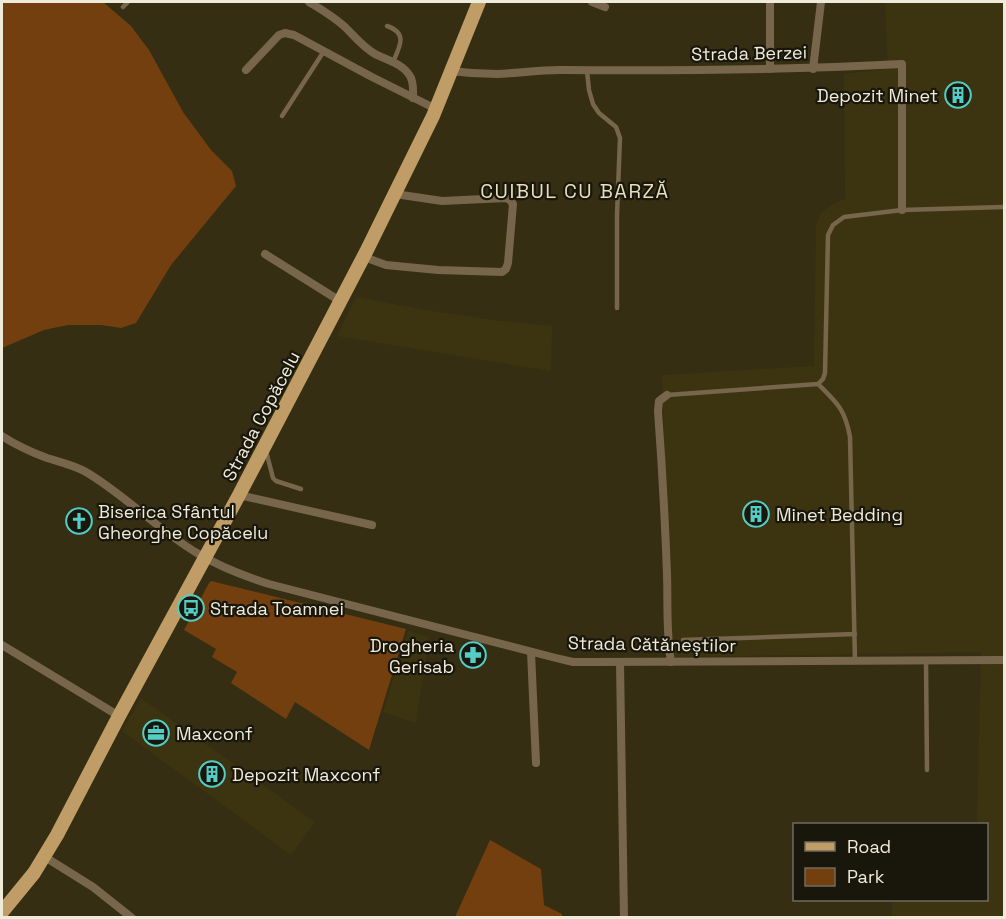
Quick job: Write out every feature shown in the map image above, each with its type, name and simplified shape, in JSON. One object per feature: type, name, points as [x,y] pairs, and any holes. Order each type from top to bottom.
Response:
[{"type":"main road","name":"Strada Copăcelu","points":[[2,911],[34,873],[45,856],[265,446],[364,257],[435,112],[479,2]]},
{"type":"street","points":[[309,2],[346,28],[361,44],[406,71],[411,77],[413,98]]},
{"type":"street","points":[[592,2],[605,8]]},
{"type":"street","points":[[770,2],[770,69]]},
{"type":"street","points":[[813,69],[821,2]]},
{"type":"street","points":[[246,70],[279,35],[285,33],[294,35],[435,112]]},
{"type":"street","name":"Strada Berzei","points":[[451,71],[478,74],[587,70],[813,69],[902,64],[902,210]]},
{"type":"street","points":[[364,257],[386,265],[438,270],[502,272],[506,269],[513,204],[510,200],[506,198],[442,201],[395,194]]},
{"type":"street","points":[[265,254],[340,301]]},
{"type":"street","points":[[667,395],[659,401],[658,411],[666,536],[668,646],[671,662]]},
{"type":"street","points":[[2,436],[19,447],[83,470],[206,558]]},
{"type":"street","points":[[239,495],[372,525]]},
{"type":"street","name":"Strada Cătăneștilor","points":[[206,558],[268,584],[573,662],[1005,660]]},
{"type":"street","points":[[2,645],[119,716]]},
{"type":"street","points":[[531,652],[536,763]]},
{"type":"street","points":[[620,662],[624,918]]},
{"type":"street","points":[[45,856],[93,887],[132,918]]},
{"type":"lane","points":[[123,7],[128,2]]},
{"type":"lane","points":[[387,26],[396,29],[400,34],[399,48],[393,62]]},
{"type":"lane","points":[[282,116],[324,51]]},
{"type":"lane","points":[[587,70],[593,104],[599,113],[616,127],[620,138],[617,308]]},
{"type":"lane","points":[[667,395],[818,384],[823,379],[828,235],[833,225],[844,217],[902,210],[1005,207]]},
{"type":"lane","points":[[818,384],[840,406],[848,424],[850,437],[855,661]]},
{"type":"lane","points":[[265,446],[273,478],[301,489]]},
{"type":"lane","points":[[683,640],[855,634]]},
{"type":"lane","points":[[926,661],[927,770]]},
{"type":"shaded area","points":[[885,2],[1004,2],[1004,917],[892,917],[892,901],[988,901],[988,823],[977,823],[981,652],[672,657],[662,375],[814,366],[816,225],[821,213],[831,205],[845,199],[844,74],[888,69]]},
{"type":"shaded area","points":[[356,297],[499,321],[552,326],[551,371],[337,336]]},
{"type":"shaded area","points":[[408,631],[429,637],[416,723],[383,712]]},
{"type":"shaded area","points":[[141,698],[315,822],[291,855],[122,731]]},
{"type":"green space","points":[[2,2],[103,2],[131,26],[149,50],[183,112],[211,150],[232,171],[236,186],[171,265],[136,323],[121,328],[101,325],[68,325],[44,330],[2,348]]},
{"type":"green space","points":[[211,581],[406,629],[369,750],[295,702],[286,719],[231,683],[237,672],[212,657],[216,649],[184,630]]},
{"type":"green space","points":[[490,840],[541,869],[544,905],[562,914],[562,917],[455,917]]},
{"type":"place","name":"Depozit Minet","points":[[958,95]]},
{"type":"place","name":"Minet Bedding","points":[[756,514]]},
{"type":"place","name":"Biserica Sfântul Gheorghe Copăcelu","points":[[79,521]]},
{"type":"place","name":"Strada Toamnei","points":[[191,608]]},
{"type":"place","name":"Drogheria Gerisab","points":[[473,655]]},
{"type":"place","name":"Maxconf","points":[[156,733]]},
{"type":"place","name":"Depozit Maxconf","points":[[212,774]]},
{"type":"district","name":"CUIBUL CU BARZĂ","points":[[575,191]]}]
